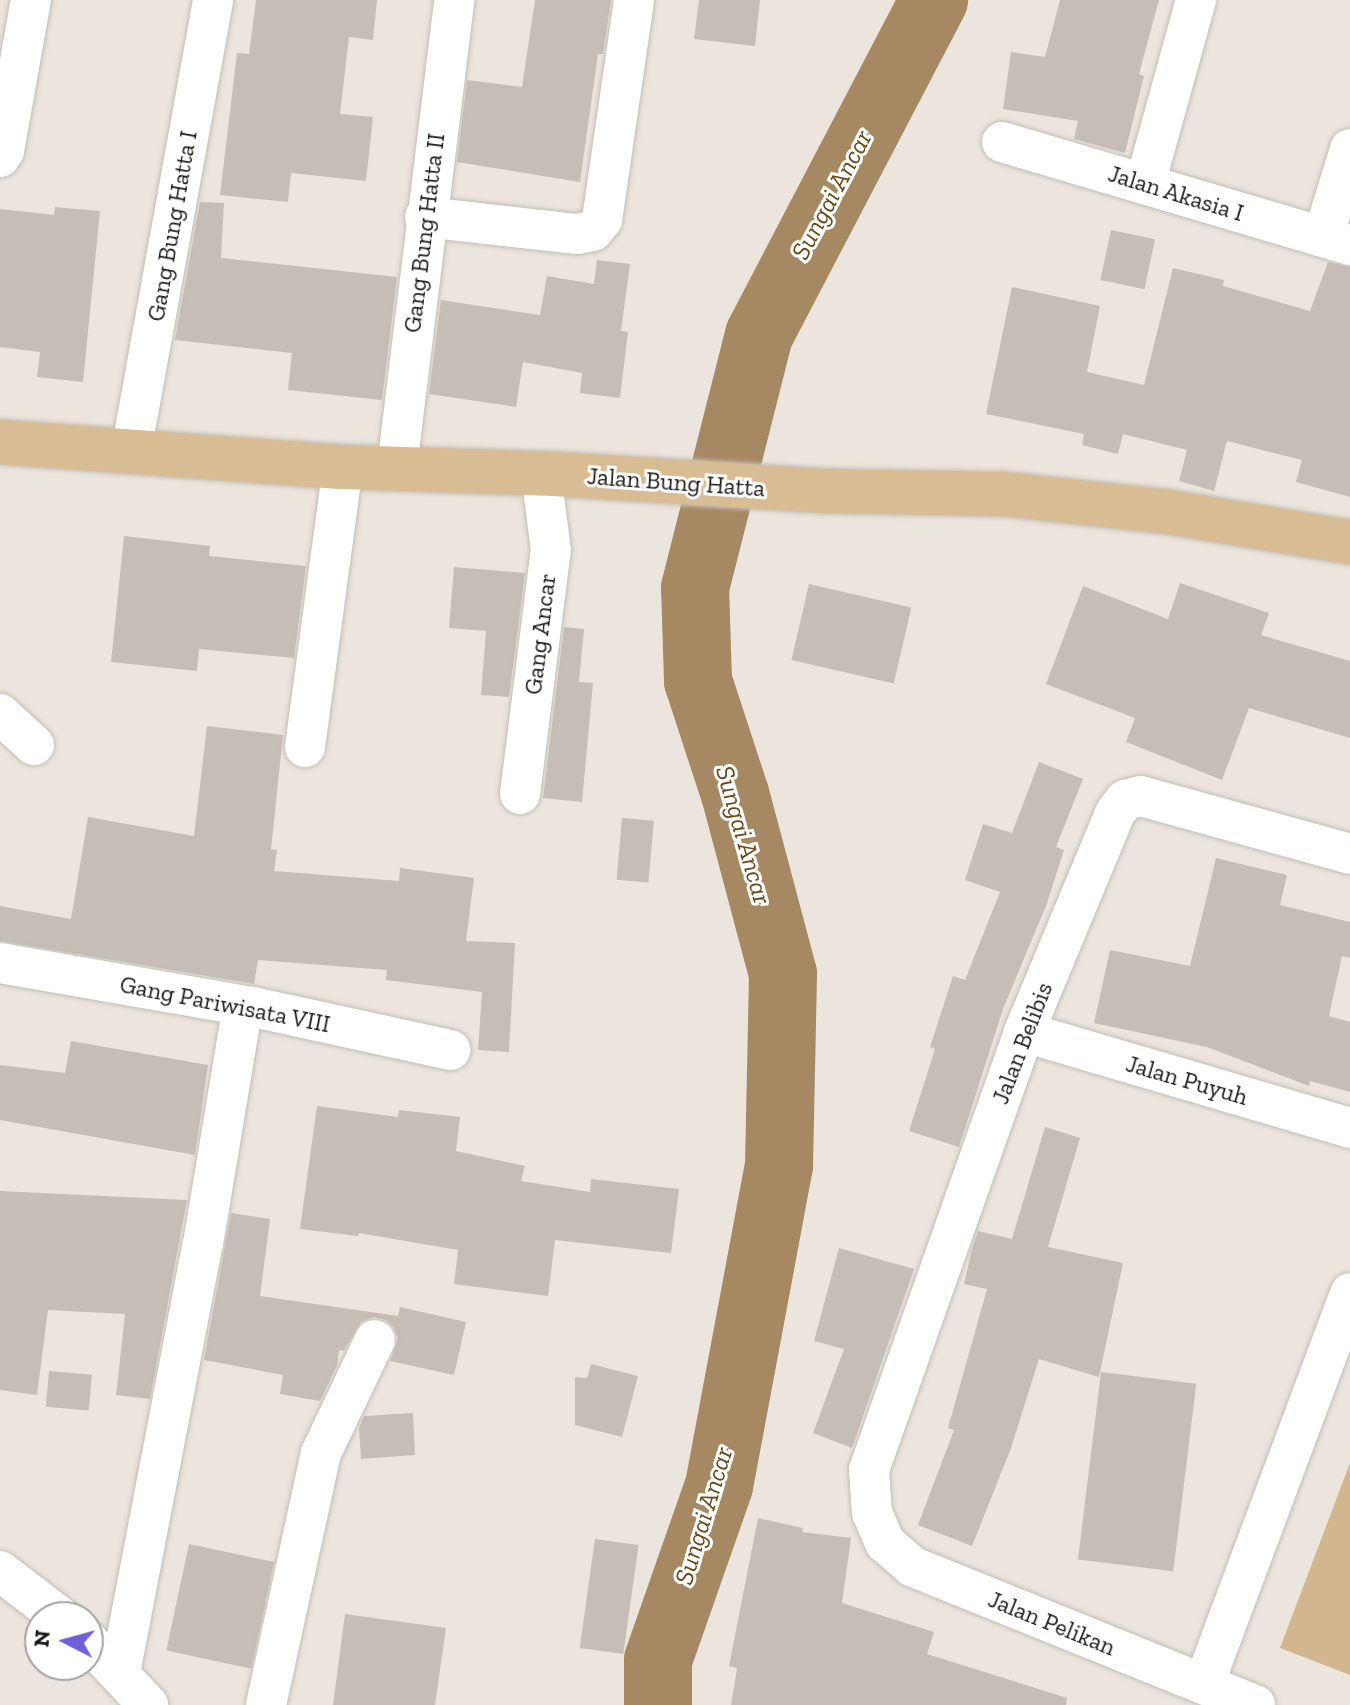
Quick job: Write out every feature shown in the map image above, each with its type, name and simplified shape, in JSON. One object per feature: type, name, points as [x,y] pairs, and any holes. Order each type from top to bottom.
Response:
[{"type":"main road","name":"Jalan Bung Hatta","points":[[1,450],[131,452],[343,467],[547,474],[824,491],[940,491],[1085,501],[1350,542]]},
{"type":"street","points":[[0,157],[31,0]]},
{"type":"street","name":"Gang Bung Hatta I","points":[[131,452],[213,0]]},
{"type":"street","name":"Gang Bung Hatta II","points":[[397,467],[425,217],[454,0]]},
{"type":"street","points":[[425,217],[577,234],[593,231],[602,220],[634,0]]},
{"type":"street","points":[[1145,184],[1196,0]]},
{"type":"street","name":"Jalan Akasia I","points":[[1002,142],[1336,241]]},
{"type":"street","points":[[1336,241],[1350,149]]},
{"type":"street","points":[[305,747],[343,467]]},
{"type":"street","name":"Gang Ancar","points":[[520,794],[551,550],[547,474]]},
{"type":"street","points":[[0,714],[34,745]]},
{"type":"street","name":"Jalan Belibis","points":[[872,1513],[869,1470],[1024,1032],[1115,813],[1125,800],[1141,796],[1350,854]]},
{"type":"street","name":"Gang Pariwisata VIII","points":[[0,963],[243,1006],[450,1050]]},
{"type":"street","points":[[120,1673],[203,1244],[243,1006]]},
{"type":"street","name":"Jalan Puyuh","points":[[1024,1032],[1350,1128]]},
{"type":"street","points":[[1204,1684],[1350,1293]]},
{"type":"street","points":[[266,1705],[321,1453],[375,1340]]},
{"type":"street","name":"Jalan Pelikan","points":[[872,1513],[885,1543],[913,1567],[1255,1705]]},
{"type":"street","points":[[0,1571],[39,1601]]},
{"type":"street","points":[[104,1657],[148,1705]]},
{"type":"shaded area","points":[[1350,1463],[1350,1675],[1280,1648]]},
{"type":"building","points":[[256,0],[377,0],[373,40],[349,37],[340,114],[373,117],[366,181],[291,173],[288,202],[220,195],[237,53],[249,54]]},
{"type":"building","points":[[535,0],[611,0],[603,54],[598,54],[580,182],[457,162],[467,80],[522,87]]},
{"type":"building","points":[[699,0],[760,0],[755,46],[694,39]]},
{"type":"building","points":[[1060,0],[1159,0],[1139,74],[1144,76],[1125,153],[1074,139],[1078,121],[1003,109],[1011,52],[1045,57]]},
{"type":"building","points":[[200,202],[224,203],[221,258],[397,277],[382,400],[288,390],[292,353],[175,340]]},
{"type":"building","points":[[55,207],[100,211],[83,382],[37,377],[40,352],[0,347],[0,209],[54,215]]},
{"type":"building","points":[[1111,230],[1155,239],[1144,289],[1100,280]]},
{"type":"building","points":[[597,260],[630,264],[621,331],[628,332],[620,398],[580,393],[582,373],[523,362],[516,407],[429,394],[441,300],[540,315],[547,276],[594,284]]},
{"type":"building","points":[[1328,262],[1350,267],[1350,497],[1296,482],[1302,460],[1227,441],[1214,491],[1179,481],[1187,450],[1123,434],[1118,454],[1082,445],[1084,434],[986,414],[1012,287],[1100,306],[1087,372],[1144,385],[1173,268],[1224,280],[1223,286],[1310,311]]},
{"type":"building","points":[[124,536],[210,546],[209,556],[306,566],[294,658],[199,649],[197,671],[111,662]]},
{"type":"building","points":[[454,567],[525,573],[509,697],[481,695],[486,631],[449,628]]},
{"type":"building","points":[[1180,583],[1269,613],[1261,635],[1350,661],[1350,738],[1249,708],[1222,780],[1126,742],[1135,718],[1046,684],[1083,586],[1168,619]]},
{"type":"building","points":[[809,584],[911,608],[894,684],[791,660]]},
{"type":"building","points":[[564,627],[584,629],[579,682],[593,683],[582,802],[543,798]]},
{"type":"building","points":[[207,726],[283,735],[271,849],[277,850],[274,871],[399,881],[400,868],[474,878],[466,941],[515,943],[509,1052],[478,1050],[482,992],[386,980],[387,970],[258,960],[254,984],[0,941],[0,906],[71,919],[88,817],[194,836]]},
{"type":"building","points":[[1039,762],[1083,779],[1056,847],[1064,850],[1046,906],[1003,1009],[959,1147],[909,1131],[935,1049],[930,1047],[953,976],[965,980],[1000,892],[965,880],[983,824],[1012,833]]},
{"type":"building","points":[[622,818],[654,821],[648,883],[617,880]]},
{"type":"building","points":[[1216,858],[1287,875],[1280,905],[1350,922],[1350,958],[1342,956],[1329,1016],[1350,1022],[1350,1092],[1310,1081],[1309,1086],[1207,1047],[1094,1023],[1110,950],[1190,966]]},
{"type":"building","points":[[71,1041],[208,1065],[195,1155],[0,1120],[0,1065],[65,1073]]},
{"type":"building","points":[[317,1106],[398,1117],[399,1110],[460,1117],[456,1151],[525,1166],[521,1181],[590,1192],[591,1179],[679,1189],[671,1253],[555,1240],[548,1296],[454,1284],[458,1250],[359,1233],[358,1236],[300,1229]]},
{"type":"building","points":[[1045,1127],[1080,1138],[1048,1247],[1123,1263],[1099,1377],[1039,1359],[1011,1448],[972,1546],[918,1525],[954,1430],[948,1428],[987,1289],[964,1284],[972,1249],[978,1231],[1012,1239]]},
{"type":"building","points":[[0,1191],[187,1200],[150,1399],[116,1395],[125,1314],[48,1310],[37,1395],[0,1390]]},
{"type":"building","points":[[231,1213],[270,1219],[260,1296],[398,1316],[400,1307],[466,1322],[454,1375],[390,1361],[398,1339],[394,1328],[386,1320],[374,1317],[361,1322],[344,1351],[339,1350],[337,1366],[320,1401],[280,1394],[283,1375],[204,1360]]},
{"type":"building","points":[[839,1248],[914,1269],[852,1448],[813,1433],[844,1349],[814,1341]]},
{"type":"building","points":[[591,1364],[638,1376],[622,1437],[575,1425],[575,1377],[587,1378]]},
{"type":"building","points":[[49,1371],[92,1375],[89,1411],[46,1407]]},
{"type":"building","points":[[1101,1372],[1196,1384],[1173,1571],[1078,1560]]},
{"type":"building","points":[[413,1413],[415,1455],[361,1459],[359,1428],[364,1416]]},
{"type":"building","points":[[758,1518],[803,1528],[802,1532],[851,1538],[842,1603],[934,1632],[927,1654],[1067,1698],[1066,1705],[731,1705],[737,1668],[729,1666]]},
{"type":"building","points":[[595,1539],[639,1545],[623,1654],[580,1648]]},
{"type":"building","points":[[189,1544],[274,1562],[251,1669],[166,1651]]},
{"type":"building","points":[[345,1614],[446,1628],[435,1705],[333,1705]]},
{"type":"waterway","name":"Sungai Ancar","points":[[658,1705],[658,1660],[719,1486],[779,1166],[783,974],[735,794],[698,681],[695,588],[759,335],[934,0]]}]
